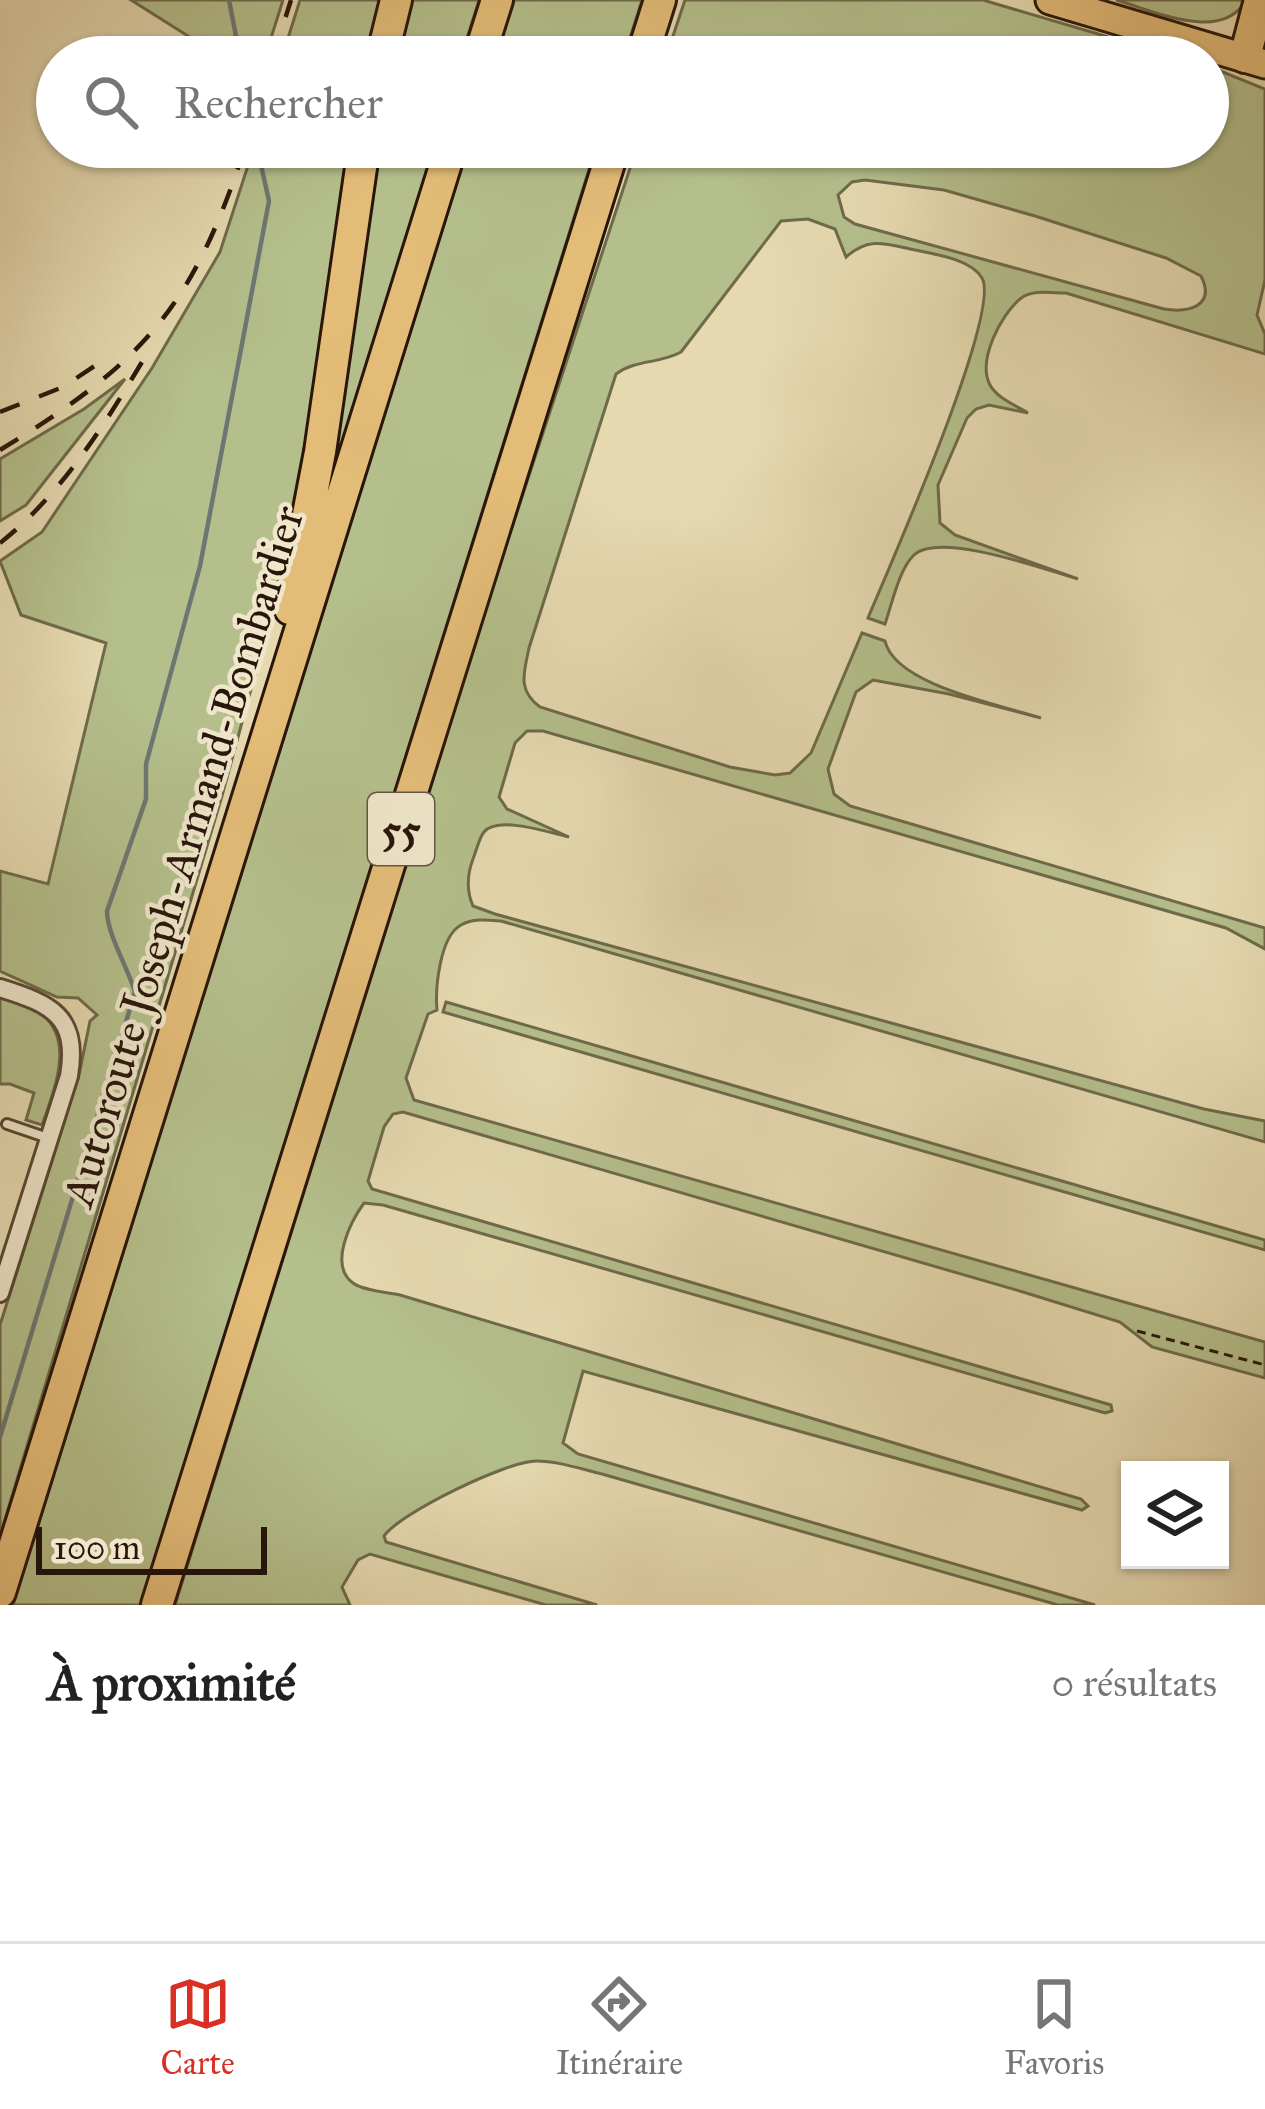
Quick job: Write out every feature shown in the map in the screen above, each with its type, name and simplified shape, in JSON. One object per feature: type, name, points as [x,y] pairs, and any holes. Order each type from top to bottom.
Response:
[{"type":"highway","points":[[387,36],[396,0]]},
{"type":"highway","points":[[486,36],[497,0]]},
{"type":"highway","points":[[1255,60],[1260,0]]},
{"type":"highway","points":[[649,36],[658,6]]},
{"type":"highway","points":[[273,716],[320,452],[361,168]]},
{"type":"highway","name":"Autoroute Joseph-Armand-Bombardier","points":[[0,1592],[444,168]]},
{"type":"highway","name":"55","points":[[157,1605],[607,168]]},
{"type":"main road","points":[[1050,0],[1173,36]]},
{"type":"street","points":[[0,988],[38,1001],[58,1014],[67,1027],[72,1056],[50,1138],[6,1256],[0,1293]]},
{"type":"lane","points":[[7,1124],[50,1138]]},
{"type":"path","points":[[1137,1331],[1265,1364]]},
{"type":"green space","points":[[131,0],[283,0],[272,36],[188,36]]},
{"type":"green space","points":[[300,0],[385,0],[377,36],[289,36]]},
{"type":"green space","points":[[404,0],[479,0],[468,36],[396,36]]},
{"type":"green space","points":[[514,0],[642,0],[631,36],[503,36]]},
{"type":"green space","points":[[685,0],[983,0],[1105,36],[673,36]]},
{"type":"green space","points":[[1116,0],[1246,0],[1235,13],[1204,22]]},
{"type":"green space","points":[[1229,74],[1265,89],[1265,280],[1257,315],[1265,334],[1265,354],[1066,293],[1042,292],[1025,296],[1013,306],[989,351],[990,385],[1028,413],[989,405],[967,418],[938,485],[940,523],[955,535],[1078,579],[969,550],[927,549],[914,555],[904,569],[885,624],[868,618],[960,388],[984,300],[982,278],[951,258],[887,244],[863,246],[846,257],[835,229],[808,219],[781,221],[681,352],[616,374],[529,648],[524,680],[528,694],[540,707],[730,767],[775,775],[790,773],[811,753],[862,633],[885,641],[908,670],[928,681],[1041,718],[873,680],[856,692],[828,769],[834,794],[850,806],[1265,928],[1265,949],[1226,928],[543,731],[527,731],[515,743],[499,797],[507,809],[569,837],[525,827],[491,827],[479,841],[468,888],[473,906],[495,914],[1204,1109],[1265,1121],[1265,1142],[491,920],[461,925],[448,940],[438,976],[437,1010],[428,1014],[406,1078],[414,1100],[1265,1342],[1265,1378],[1152,1347],[1120,1322],[1023,1292],[403,1112],[393,1114],[384,1127],[368,1181],[372,1189],[1111,1405],[1112,1411],[1105,1413],[383,1205],[364,1203],[342,1255],[346,1275],[363,1288],[400,1295],[1081,1499],[1088,1506],[1082,1510],[583,1371],[563,1443],[578,1454],[1095,1605],[1058,1605],[602,1474],[536,1461],[502,1469],[431,1502],[394,1526],[384,1536],[386,1542],[597,1605],[546,1605],[370,1554],[358,1560],[342,1587],[350,1605],[175,1605],[496,576],[630,168],[1229,168]],"holes":[[[865,180],[944,190],[1166,258],[1201,276],[1202,301],[1182,310],[1164,309],[855,224],[844,217],[838,195],[852,182]]]},
{"type":"green space","points":[[247,168],[350,168],[285,564],[222,796],[0,1536],[0,1325],[79,1075],[90,1021],[97,1015],[78,998],[57,997],[0,971],[0,871],[48,884],[106,643],[21,615],[0,561],[42,532],[152,368],[220,252]]},
{"type":"green space","points":[[370,168],[428,168],[333,476],[324,472]]},
{"type":"green space","points":[[461,168],[589,168],[141,1605],[13,1605]]},
{"type":"green space","points":[[125,379],[26,505],[0,521],[0,459]]},
{"type":"green space","points":[[0,998],[36,1010],[56,1034],[59,1064],[42,1125],[26,1120],[34,1093],[0,1084]]},
{"type":"green space","points":[[446,1002],[1265,1240],[1265,1250],[443,1012]]},
{"type":"waterway","points":[[229,0],[236,36]]},
{"type":"waterway","points":[[0,1437],[135,992],[107,911],[146,799],[146,764],[200,566],[269,201],[262,168]]},
{"type":"railway","points":[[280,36],[291,0]]},
{"type":"railway","points":[[0,450],[91,389],[157,326],[205,250],[238,168]]},
{"type":"railway","points":[[0,412],[63,387],[111,355]]},
{"type":"railway","points":[[0,543],[63,480],[145,357]]}]
